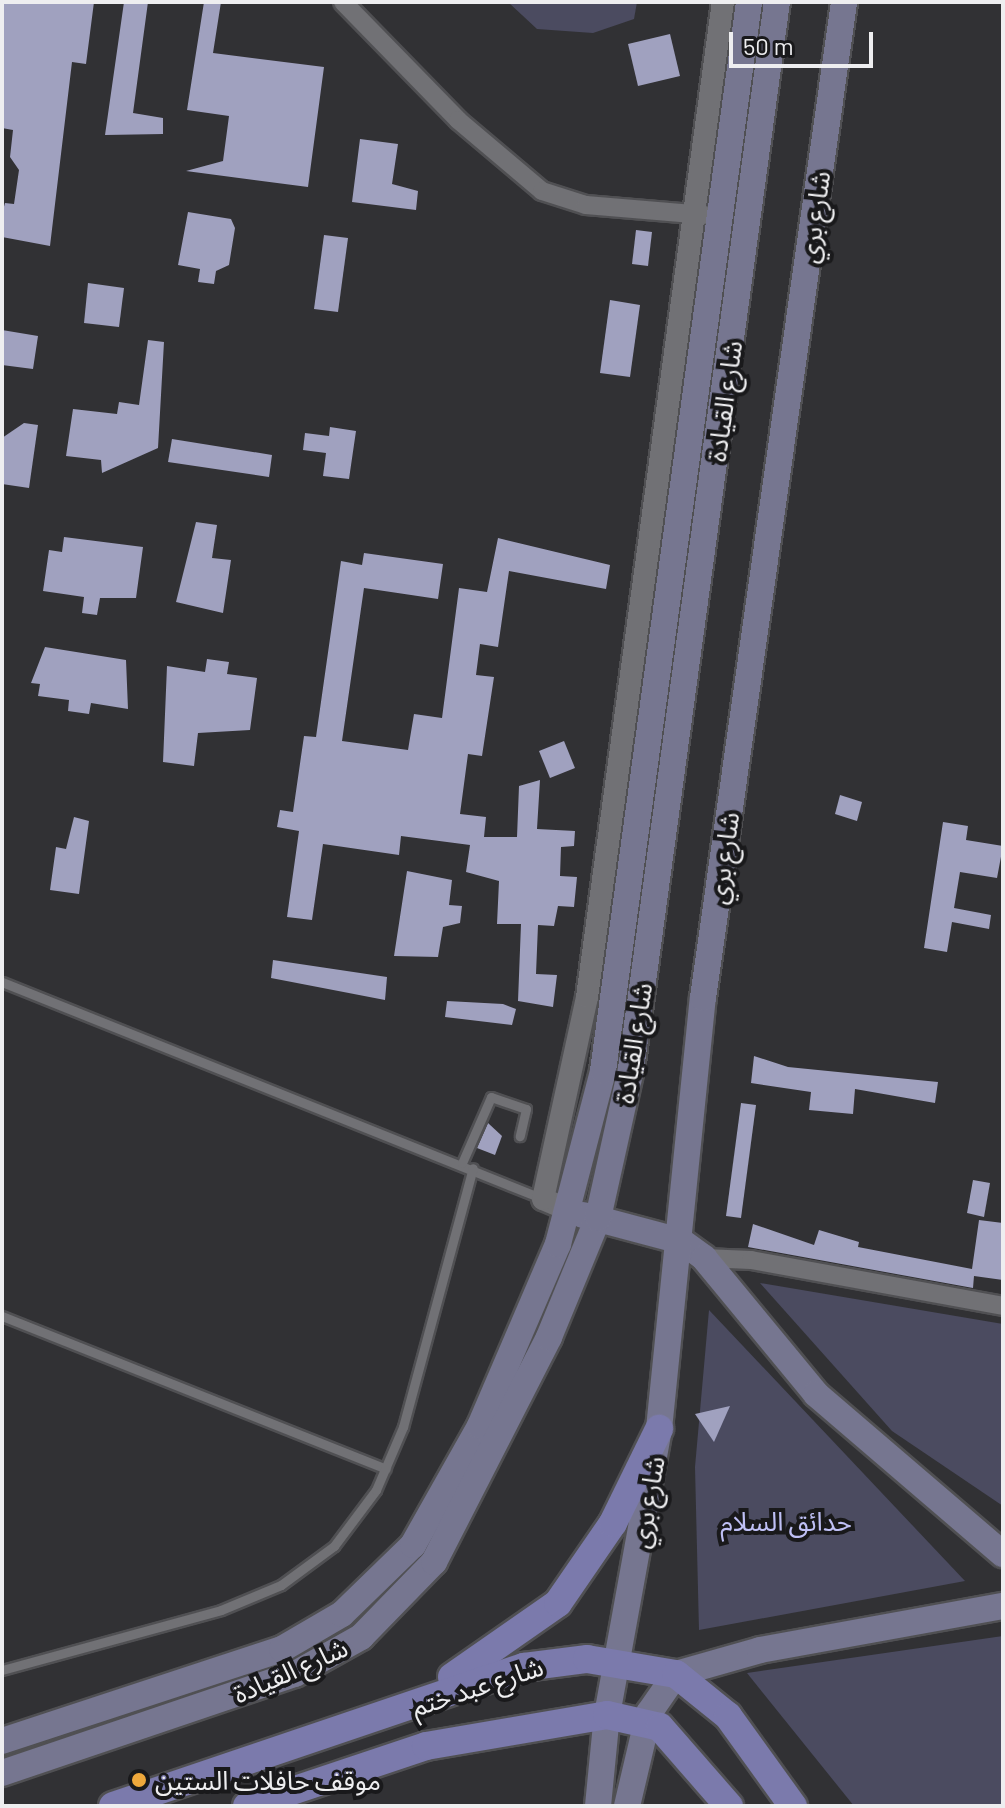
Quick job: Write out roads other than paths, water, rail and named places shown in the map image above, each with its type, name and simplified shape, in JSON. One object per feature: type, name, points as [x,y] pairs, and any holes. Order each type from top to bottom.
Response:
[{"type":"main road","name":"شارع القيادة","points":[[2,1741],[282,1649],[376,1585],[413,1545],[474,1438],[569,1210],[603,1071],[708,215],[749,2]]},
{"type":"main road","name":"شارع القيادة","points":[[2,1773],[295,1674],[361,1637],[400,1604],[434,1562],[495,1452],[598,1218],[631,1069],[777,2]]},
{"type":"main road","name":"شارع بري","points":[[598,1806],[607,1715],[659,1429],[681,1241],[703,998],[844,2]]},
{"type":"main road","points":[[569,1210],[681,1241],[704,1258],[816,1394],[1003,1554]]},
{"type":"main road","points":[[382,1716],[472,1669],[558,1603],[613,1523],[659,1429]]},
{"type":"main road","points":[[627,1806],[646,1722],[676,1674],[775,1647],[1003,1606]]},
{"type":"main road","name":"شارع عبد ختم","points":[[113,1806],[524,1667],[619,1660],[676,1674],[728,1716],[793,1806]]},
{"type":"main road","name":"شارع عبد ختم","points":[[247,1806],[426,1746],[607,1715],[646,1722],[686,1749],[729,1806]]},
{"type":"street","points":[[343,2],[458,120],[542,191],[586,205],[708,215]]},
{"type":"street","name":"شارع القيادة","points":[[543,1199],[587,997],[708,215],[723,2]]},
{"type":"street","points":[[543,1199],[569,1210]]},
{"type":"street","points":[[704,1258],[751,1260],[1003,1306]]},
{"type":"lane","points":[[2,982],[462,1163],[543,1199]]},
{"type":"lane","points":[[462,1163],[491,1097],[524,1106],[520,1136]]},
{"type":"lane","points":[[2,1670],[221,1610],[281,1585],[350,1529],[386,1469],[417,1384],[473,1168]]},
{"type":"lane","points":[[2,1316],[386,1469]]},
{"type":"place","name":"موقف حافلات الستين","points":[[139,1780]]},
{"type":"park label","name":"حدائق السلام","points":[[786,1521]]}]
